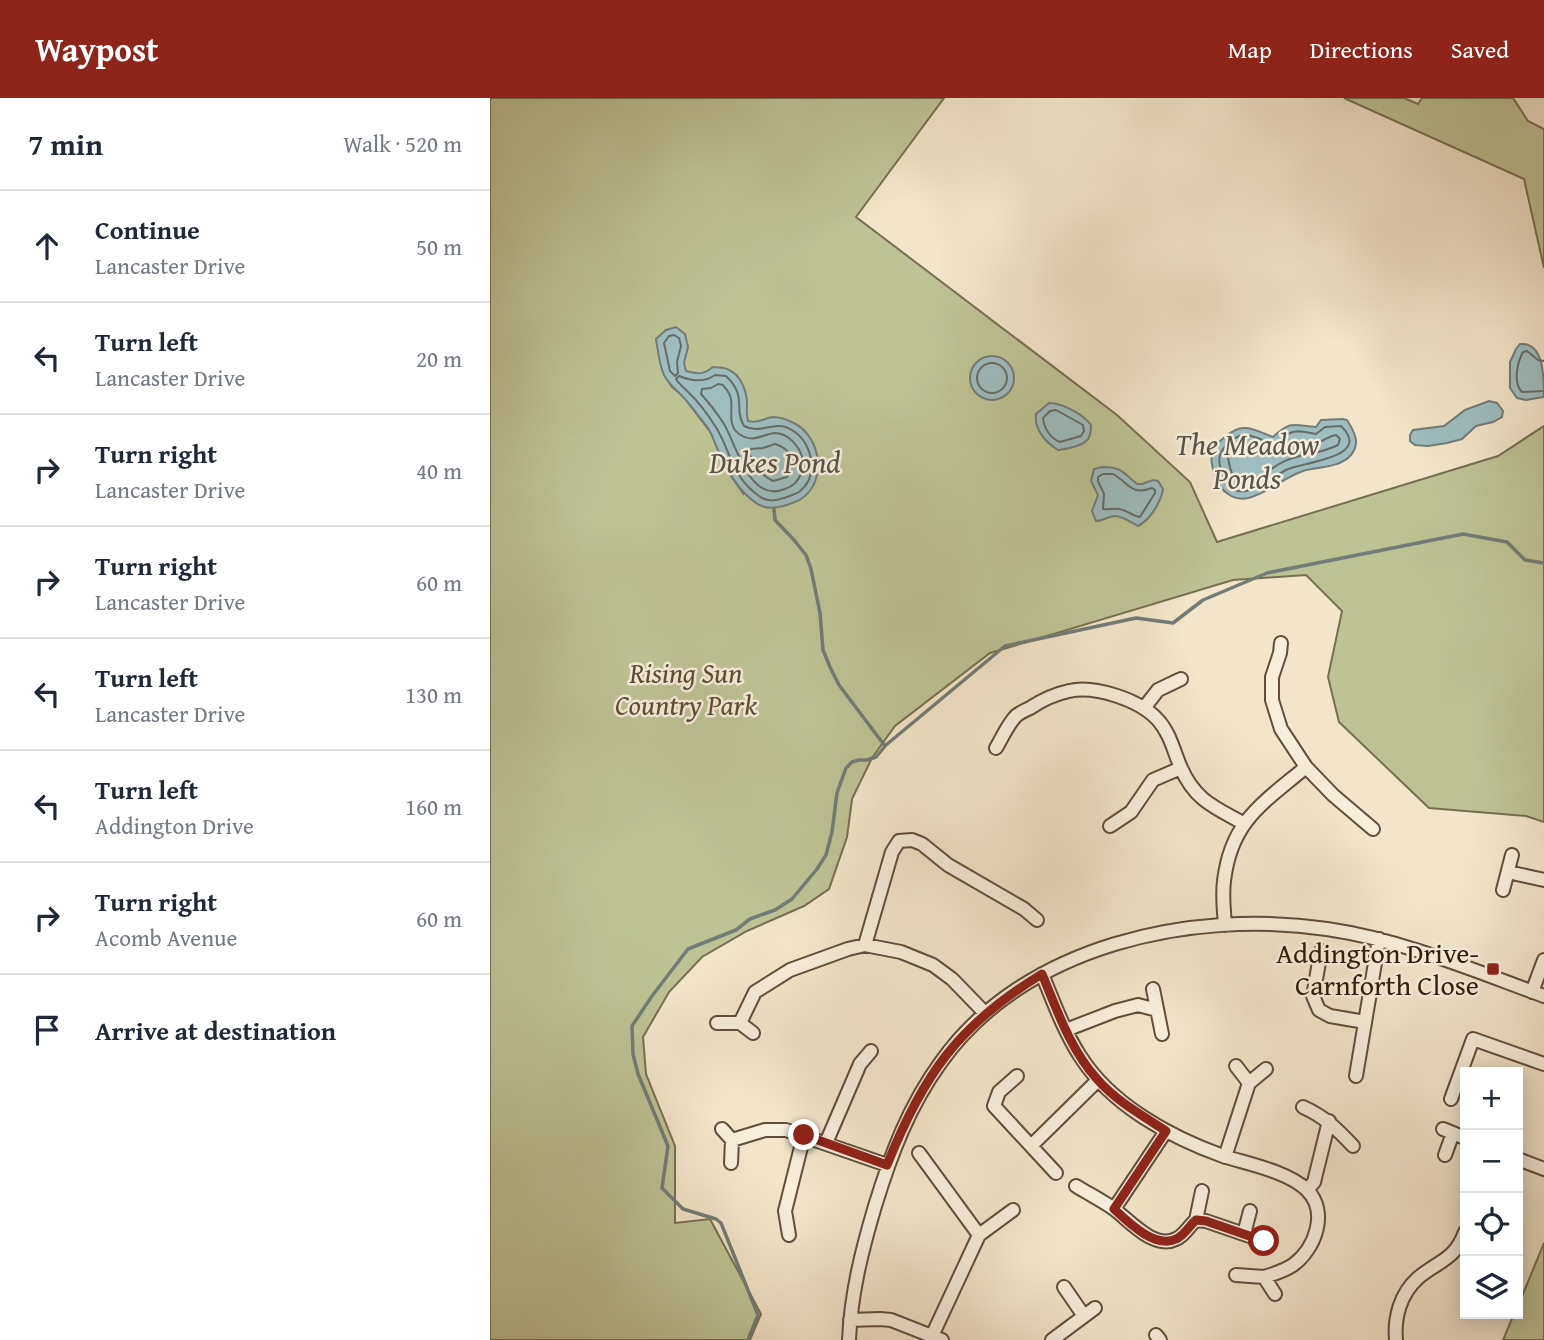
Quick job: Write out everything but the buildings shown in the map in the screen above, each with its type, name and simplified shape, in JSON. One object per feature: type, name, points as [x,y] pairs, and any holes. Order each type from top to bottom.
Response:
[{"type":"street","points":[[1281,643],[1272,677],[1272,701],[1282,729],[1307,767],[1332,795],[1373,829]]},
{"type":"street","points":[[1144,708],[1158,690],[1181,679]]},
{"type":"street","points":[[996,748],[1016,716],[1041,701],[1071,690],[1118,695],[1144,708],[1159,721],[1188,783],[1203,801],[1243,823]]},
{"type":"street","points":[[1224,925],[1223,884],[1230,852],[1243,823],[1258,807],[1307,767]]},
{"type":"street","points":[[1110,826],[1131,812],[1153,780],[1181,768]]},
{"type":"street","points":[[865,944],[892,852],[899,841],[912,840],[922,844],[948,865],[1024,909],[1037,920]]},
{"type":"street","points":[[1503,890],[1513,855]]},
{"type":"street","points":[[1508,872],[1544,880]]},
{"type":"street","points":[[849,1340],[853,1292],[862,1248],[887,1165],[922,1089],[964,1033],[985,1013],[1042,974],[1073,959],[1128,940],[1183,929],[1262,923],[1326,928],[1379,939],[1425,952],[1538,994],[1544,960]]},
{"type":"street","points":[[1353,1068],[1365,1022],[1379,939]]},
{"type":"street","points":[[740,1023],[755,992],[790,971],[865,944],[933,965],[953,979],[985,1013]]},
{"type":"street","points":[[1321,951],[1313,996],[1319,1010],[1330,1016],[1365,1022]]},
{"type":"street","points":[[1042,974],[1080,1056],[1097,1080],[1129,1107],[1166,1131],[1226,1157],[1286,1177],[1307,1190],[1316,1205],[1318,1220],[1315,1236],[1305,1254],[1278,1273],[1264,1277],[1236,1275]]},
{"type":"street","points":[[1153,989],[1162,1034]]},
{"type":"street","points":[[1066,1030],[1138,1005],[1157,1010]]},
{"type":"street","points":[[717,1023],[740,1023],[753,1033]]},
{"type":"street","points":[[1451,1099],[1473,1039],[1544,1064]]},
{"type":"street","points":[[826,1143],[860,1063],[871,1051]]},
{"type":"street","points":[[1236,1066],[1249,1083]]},
{"type":"street","points":[[1226,1157],[1249,1083],[1266,1069]]},
{"type":"street","points":[[1017,1076],[999,1092],[995,1107],[1056,1173]]},
{"type":"street","points":[[1031,1146],[1097,1080]]},
{"type":"street","points":[[1303,1107],[1329,1121],[1353,1146]]},
{"type":"street","points":[[1307,1190],[1314,1182],[1329,1121]]},
{"type":"street","points":[[722,1129],[732,1140],[731,1163]]},
{"type":"street","points":[[732,1140],[765,1130],[786,1130],[887,1165]]},
{"type":"street","points":[[1114,1209],[1166,1131]]},
{"type":"street","points":[[1445,1156],[1454,1133]]},
{"type":"street","points":[[789,1235],[785,1211],[804,1135]]},
{"type":"street","points":[[919,1153],[979,1235]]},
{"type":"street","points":[[1523,1161],[1544,1169]]},
{"type":"street","points":[[918,1176],[929,1167]]},
{"type":"street","points":[[1076,1186],[1114,1209],[1137,1230],[1165,1241],[1175,1240],[1196,1220],[1202,1191]]},
{"type":"street","points":[[850,1320],[891,1320],[937,1338],[979,1235],[1013,1210]]},
{"type":"street","points":[[1244,1234],[1250,1211]]},
{"type":"street","points":[[1196,1220],[1264,1241]]},
{"type":"street","points":[[1396,1340],[1397,1314],[1409,1289],[1416,1280],[1451,1255],[1460,1244]]},
{"type":"street","points":[[1264,1277],[1275,1294]]},
{"type":"street","points":[[1052,1340],[1089,1312],[1064,1287]]},
{"type":"green space","name":"Rising Sun Country Park","points":[[490,98],[944,98],[856,217],[1117,415],[1190,482],[1217,542],[1498,456],[1544,426],[1544,822],[1526,816],[1429,808],[1339,722],[1328,677],[1342,611],[1306,575],[1233,580],[990,653],[895,726],[872,758],[852,799],[847,837],[829,889],[804,906],[747,931],[702,957],[669,992],[643,1037],[646,1074],[675,1146],[675,1223],[710,1219],[761,1314],[750,1340],[490,1340]],"holes":[[[712,374],[746,432],[743,493],[729,473],[711,433],[667,379]]]},
{"type":"green space","points":[[1344,98],[1404,98],[1418,104],[1422,98],[1513,98],[1528,121],[1544,129],[1544,268],[1524,179]]},
{"type":"green space","points":[[1544,1243],[1544,1340],[1503,1340],[1512,1319],[1523,1319],[1523,1294]]},
{"type":"water","name":"Dukes Pond","points":[[676,327],[685,334],[688,347],[684,363],[686,371],[700,373],[713,367],[733,372],[744,389],[748,421],[781,418],[794,423],[810,438],[818,460],[818,471],[810,491],[801,499],[779,507],[764,507],[749,498],[738,485],[724,463],[708,428],[668,382],[662,371],[656,339],[666,330]]},
{"type":"water","points":[[1520,344],[1528,345],[1538,355],[1543,371],[1544,397],[1526,400],[1517,398],[1510,388],[1510,362]]},
{"type":"water","points":[[992,356],[1008,362],[1014,378],[1008,394],[992,400],[976,394],[970,378],[976,362]]},
{"type":"water","points":[[1489,401],[1497,403],[1503,411],[1502,417],[1476,426],[1462,439],[1428,446],[1415,445],[1410,441],[1413,430],[1444,426],[1465,410]]},
{"type":"water","name":"The Meadow Ponds","points":[[1049,403],[1066,407],[1087,421],[1091,425],[1088,440],[1058,450],[1049,443],[1041,435],[1036,414]]},
{"type":"water","name":"The Meadow Ponds","points":[[1343,419],[1350,424],[1356,446],[1351,455],[1342,462],[1298,473],[1256,496],[1245,499],[1228,494],[1217,480],[1212,461],[1213,450],[1235,430],[1251,429],[1273,437],[1289,426],[1316,427],[1321,420]]},
{"type":"water","name":"The Meadow Ponds","points":[[1094,469],[1119,469],[1137,484],[1158,481],[1163,489],[1151,515],[1138,526],[1117,516],[1096,521],[1092,511],[1098,495],[1091,481]]},
{"type":"waterway","points":[[774,509],[775,520],[806,555],[811,569],[820,613],[823,650],[830,667],[839,685],[885,746]]},
{"type":"waterway","points":[[748,1340],[758,1315],[721,1223],[683,1209],[662,1188],[668,1146],[638,1074],[633,1054],[632,1026],[688,949],[736,930],[750,919],[775,910],[792,899],[826,855],[837,793],[846,768],[852,762],[876,757],[886,745],[1005,646],[1136,618],[1173,623],[1203,600],[1267,573],[1463,534],[1507,542],[1525,560],[1544,563]]},
{"type":"place","name":"Addington Drive- Carnforth Close","points":[[1493,969]]},
{"type":"route","points":[[804,1135],[887,1165],[922,1089],[945,1055],[985,1013],[1042,974],[1066,1030],[1097,1080],[1129,1107],[1166,1131],[1114,1209],[1137,1230],[1165,1241],[1175,1240],[1196,1220],[1264,1241]]}]
